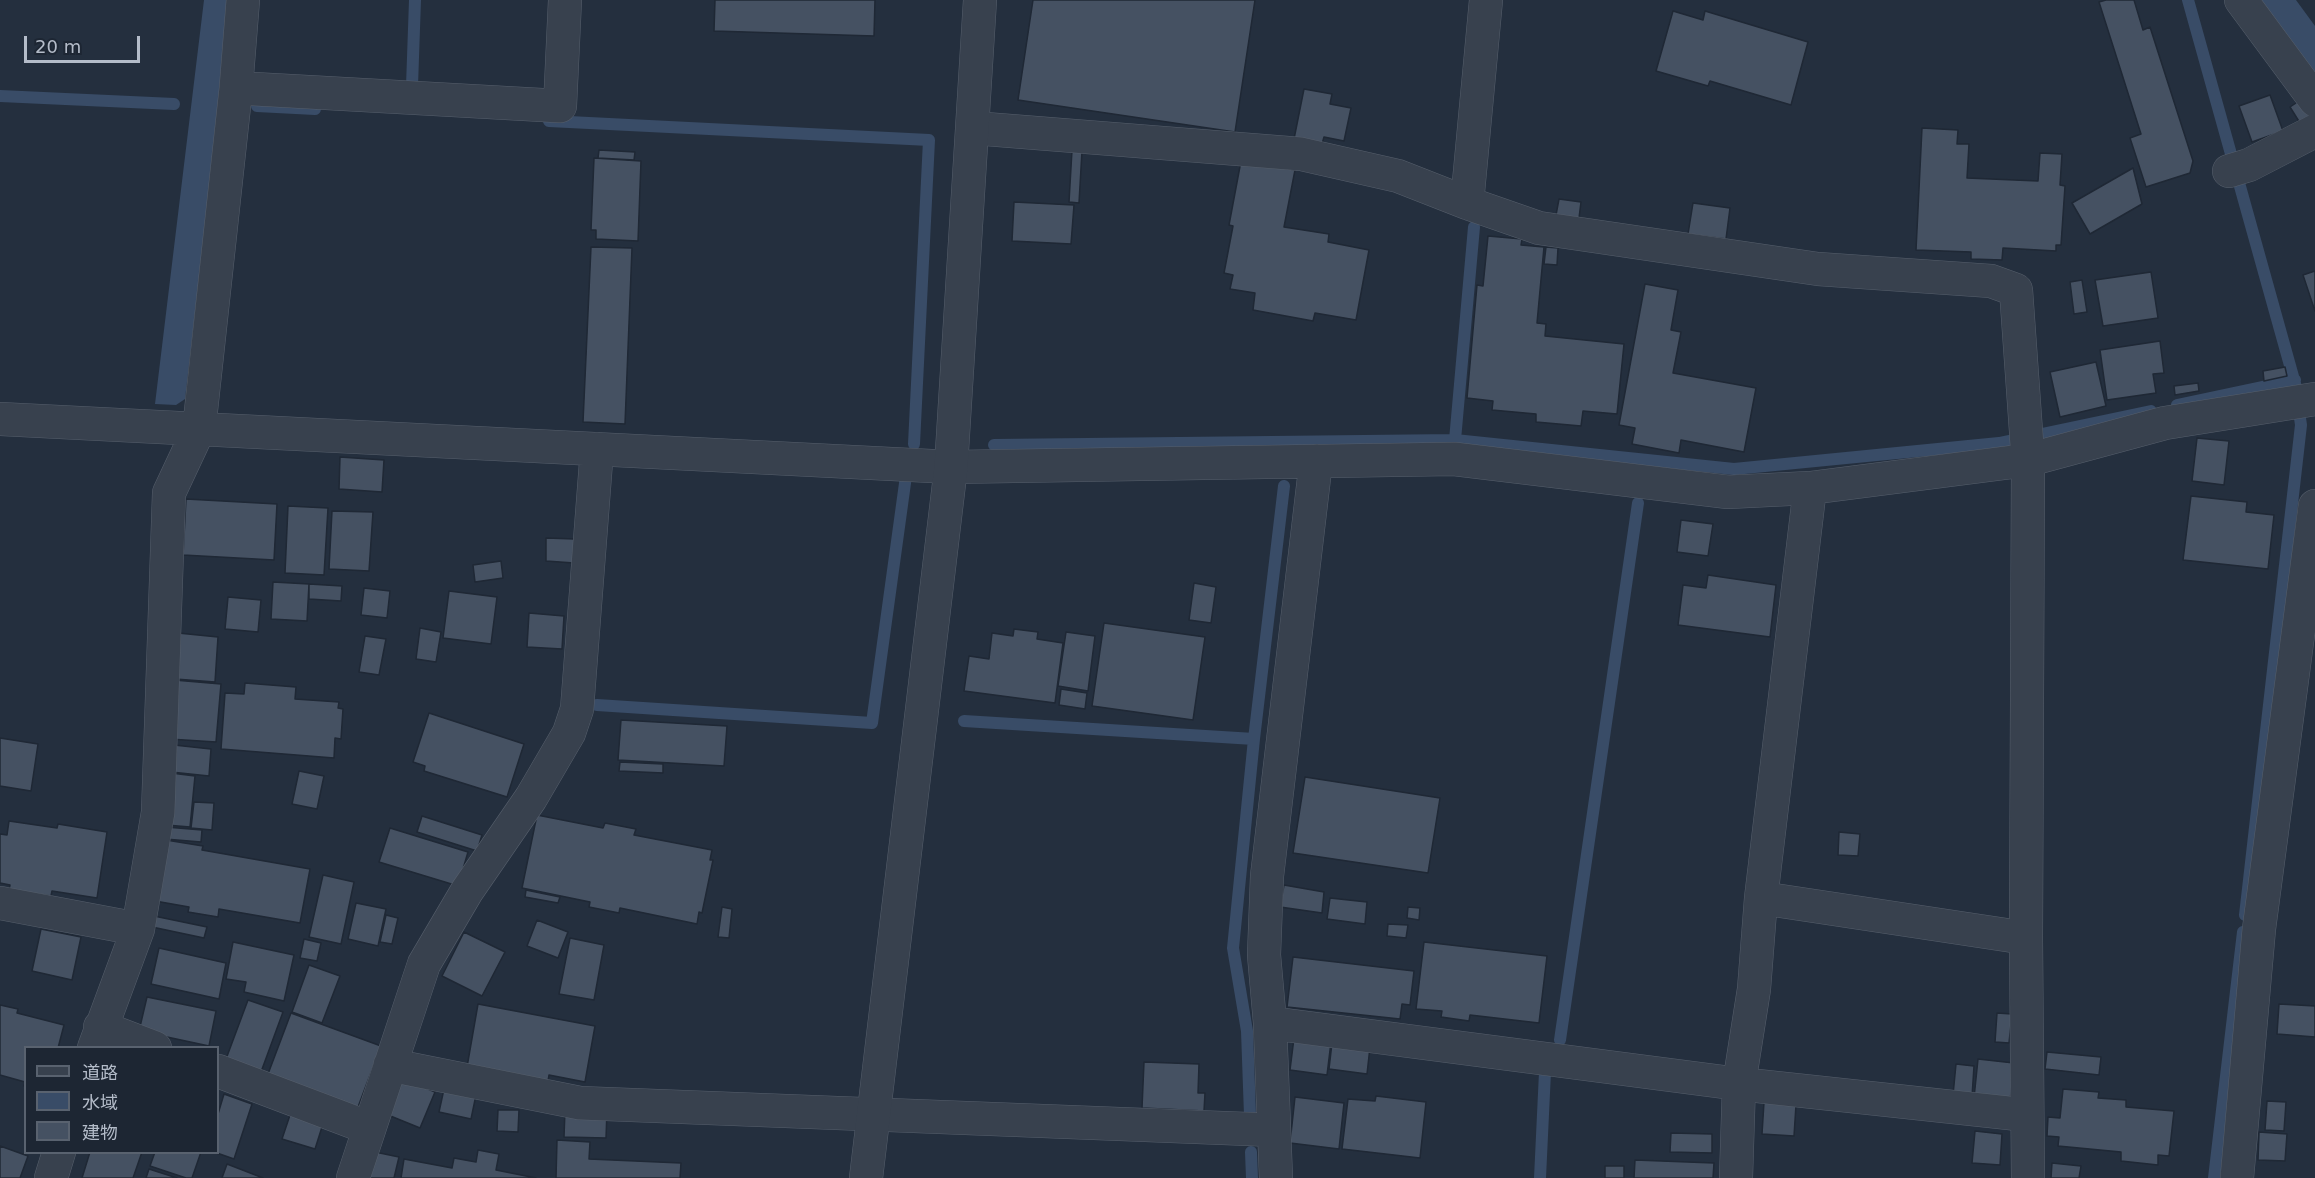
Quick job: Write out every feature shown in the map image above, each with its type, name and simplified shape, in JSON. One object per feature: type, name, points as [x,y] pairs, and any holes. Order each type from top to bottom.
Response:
[{"type":"street","points":[[149,1046],[97,1037],[138,929],[158,812],[169,493],[199,429],[236,88],[243,0]]},
{"type":"street","points":[[236,88],[561,106],[565,0]]},
{"type":"street","points":[[866,1178],[951,467],[980,0]]},
{"type":"street","points":[[1467,203],[1486,0]]},
{"type":"street","points":[[2241,0],[2315,100]]},
{"type":"street","points":[[973,128],[1301,154],[1398,176],[1539,228],[1818,269],[1991,280],[2016,290],[2027,445],[2028,1178]]},
{"type":"street","points":[[2239,168],[2315,131]]},
{"type":"street","points":[[0,419],[951,467],[1454,459],[1728,492],[1810,488],[2027,445],[2304,400]]},
{"type":"street","points":[[353,1178],[424,964],[467,891],[531,798],[569,733],[577,709],[597,449]]},
{"type":"street","points":[[1276,1178],[1270,1023],[1264,955],[1267,876],[1316,461]]},
{"type":"street","points":[[1736,1178],[1738,1084],[1754,988],[1761,898],[1810,488]]},
{"type":"street","points":[[2237,1178],[2259,929],[2315,506]]},
{"type":"street","points":[[1761,898],[2026,938]]},
{"type":"street","points":[[0,903],[138,929]]},
{"type":"street","points":[[1270,1023],[1738,1084],[2027,1115]]},
{"type":"street","points":[[390,1065],[580,1103],[1274,1130]]},
{"type":"street","points":[[219,1071],[369,1128]]},
{"type":"street","points":[[51,1178],[58,1154]]},
{"type":"water","points":[[204,0],[231,0],[185,399],[176,405],[155,404]]},
{"type":"water","points":[[2258,0],[2296,0],[2315,26],[2315,77]]},
{"type":"building","points":[[715,0],[875,0],[874,36],[714,31]]},
{"type":"building","points":[[1033,0],[1255,0],[1235,132],[1018,100]]},
{"type":"building","points":[[2134,0],[2143,30],[2150,27],[2193,161],[2190,173],[2146,187],[2130,138],[2141,134],[2099,2]]},
{"type":"building","points":[[1673,11],[1703,20],[1705,11],[1808,42],[1791,105],[1710,81],[1708,86],[1656,71]]},
{"type":"building","points":[[1304,89],[1332,94],[1330,104],[1351,108],[1344,141],[1324,137],[1322,144],[1294,139]]},
{"type":"building","points":[[2270,95],[2283,131],[2252,142],[2239,106]]},
{"type":"building","points":[[2299,101],[2310,117],[2300,123],[2290,107]]},
{"type":"building","points":[[1922,128],[1958,130],[1957,144],[1969,144],[1967,178],[2038,181],[2040,153],[2062,154],[2060,185],[2065,186],[2061,245],[2056,245],[2056,251],[2003,248],[2002,260],[1971,259],[1971,252],[1916,250]]},
{"type":"building","points":[[599,150],[635,152],[634,160],[598,158]]},
{"type":"building","points":[[1072,150],[1082,151],[1079,203],[1069,202]]},
{"type":"building","points":[[594,158],[641,161],[638,241],[596,239],[596,230],[591,230]]},
{"type":"building","points":[[1241,161],[1295,170],[1284,227],[1329,234],[1328,242],[1369,250],[1356,320],[1315,313],[1313,321],[1253,310],[1255,293],[1230,289],[1233,275],[1224,273],[1233,226],[1229,225]]},
{"type":"building","points":[[2133,168],[2142,204],[2090,234],[2072,203]]},
{"type":"building","points":[[1559,199],[1581,202],[1579,218],[1556,215]]},
{"type":"building","points":[[1014,202],[1074,205],[1071,244],[1012,241]]},
{"type":"building","points":[[1693,203],[1730,208],[1726,239],[1688,234]]},
{"type":"building","points":[[1488,236],[1522,239],[1521,245],[1544,247],[1537,323],[1546,324],[1545,336],[1624,344],[1617,414],[1583,411],[1581,426],[1536,422],[1536,414],[1492,410],[1493,401],[1467,398],[1477,285],[1483,286]]},
{"type":"building","points":[[591,247],[632,248],[625,424],[583,422]]},
{"type":"building","points":[[1546,247],[1558,248],[1557,265],[1544,264]]},
{"type":"building","points":[[2315,271],[2315,311],[2303,275]]},
{"type":"building","points":[[2151,272],[2158,318],[2103,326],[2095,280]]},
{"type":"building","points":[[2082,280],[2087,312],[2074,314],[2070,282]]},
{"type":"building","points":[[1645,284],[1678,290],[1671,330],[1681,332],[1673,373],[1756,388],[1744,452],[1681,440],[1679,453],[1632,444],[1635,428],[1619,425]]},
{"type":"building","points":[[2160,341],[2164,373],[2153,374],[2156,393],[2107,400],[2100,350]]},
{"type":"building","points":[[2096,362],[2106,406],[2060,417],[2050,372]]},
{"type":"building","points":[[2285,367],[2287,376],[2264,381],[2263,371]]},
{"type":"building","points":[[2198,383],[2199,391],[2175,395],[2174,386]]},
{"type":"building","points":[[2197,438],[2229,441],[2224,485],[2192,481]]},
{"type":"building","points":[[340,457],[384,460],[382,492],[339,489]]},
{"type":"building","points":[[2191,496],[2247,502],[2246,512],[2274,515],[2268,569],[2183,560]]},
{"type":"building","points":[[186,499],[277,504],[274,560],[183,555]]},
{"type":"building","points":[[288,506],[328,508],[324,575],[285,573]]},
{"type":"building","points":[[332,511],[373,512],[369,571],[329,569]]},
{"type":"building","points":[[1681,520],[1713,524],[1708,556],[1677,552]]},
{"type":"building","points":[[546,538],[575,539],[574,563],[546,561]]},
{"type":"building","points":[[501,561],[503,578],[475,582],[473,565]]},
{"type":"building","points":[[1708,575],[1776,585],[1770,637],[1678,625],[1683,585],[1706,588]]},
{"type":"building","points":[[273,582],[309,584],[307,621],[271,619]]},
{"type":"building","points":[[1194,583],[1216,587],[1211,623],[1189,620]]},
{"type":"building","points":[[309,584],[342,586],[341,601],[309,599]]},
{"type":"building","points":[[364,588],[390,591],[387,618],[361,615]]},
{"type":"building","points":[[449,591],[497,597],[491,644],[443,638]]},
{"type":"building","points":[[228,597],[261,600],[258,632],[225,629]]},
{"type":"building","points":[[529,613],[564,616],[562,649],[527,647]]},
{"type":"building","points":[[1104,623],[1205,637],[1193,720],[1092,706]]},
{"type":"building","points":[[420,628],[441,632],[436,662],[416,659]]},
{"type":"building","points":[[1014,629],[1038,632],[1037,639],[1063,643],[1055,703],[964,691],[969,656],[989,659],[992,633],[1013,636]]},
{"type":"building","points":[[1066,632],[1095,636],[1088,691],[1058,686]]},
{"type":"building","points":[[178,633],[218,637],[215,682],[175,679]]},
{"type":"building","points":[[365,636],[386,639],[379,675],[359,672]]},
{"type":"building","points":[[174,680],[221,684],[216,742],[169,739]]},
{"type":"building","points":[[245,683],[296,687],[295,699],[339,702],[338,708],[343,709],[341,739],[335,738],[334,758],[221,749],[225,693],[244,694]]},
{"type":"building","points":[[1061,689],[1087,693],[1085,709],[1059,705]]},
{"type":"building","points":[[429,713],[524,744],[507,797],[424,771],[425,766],[413,762]]},
{"type":"building","points":[[621,720],[727,726],[724,766],[618,760]]},
{"type":"building","points":[[0,738],[38,744],[31,791],[0,786]]},
{"type":"building","points":[[174,745],[211,749],[209,776],[171,772]]},
{"type":"building","points":[[620,762],[663,764],[663,773],[619,771]]},
{"type":"building","points":[[299,771],[324,776],[317,809],[292,804]]},
{"type":"building","points":[[171,773],[195,776],[190,827],[166,825]]},
{"type":"building","points":[[1305,777],[1440,798],[1428,873],[1293,853]]},
{"type":"building","points":[[194,802],[214,803],[212,830],[191,828]]},
{"type":"building","points":[[537,815],[603,828],[605,823],[636,829],[634,835],[712,850],[710,860],[713,860],[702,913],[699,912],[697,924],[620,908],[619,913],[589,907],[590,902],[522,888]]},
{"type":"building","points":[[422,816],[482,835],[477,851],[417,832]]},
{"type":"building","points":[[9,821],[57,828],[58,824],[107,832],[97,898],[52,891],[51,896],[9,890],[10,885],[0,883],[0,834],[7,835]]},
{"type":"building","points":[[166,827],[202,830],[201,842],[165,839]]},
{"type":"building","points":[[390,828],[468,852],[458,886],[379,862]]},
{"type":"building","points":[[1839,832],[1860,834],[1858,856],[1838,855]]},
{"type":"building","points":[[166,840],[203,846],[202,850],[310,869],[300,923],[219,909],[218,917],[188,912],[189,907],[155,901]]},
{"type":"building","points":[[323,875],[354,882],[341,944],[309,937]]},
{"type":"building","points":[[1284,885],[1324,892],[1322,913],[1280,907]]},
{"type":"building","points":[[526,890],[560,897],[558,903],[525,897]]},
{"type":"building","points":[[1330,898],[1367,902],[1365,924],[1327,919]]},
{"type":"building","points":[[356,903],[386,909],[378,946],[348,939]]},
{"type":"building","points":[[722,907],[732,909],[729,938],[718,937]]},
{"type":"building","points":[[1408,907],[1420,908],[1419,920],[1407,918]]},
{"type":"building","points":[[386,915],[398,918],[392,944],[380,942]]},
{"type":"building","points":[[154,916],[207,927],[204,938],[152,927]]},
{"type":"building","points":[[537,920],[568,932],[558,958],[527,946]]},
{"type":"building","points":[[1388,924],[1408,925],[1406,938],[1387,936]]},
{"type":"building","points":[[41,929],[81,937],[72,980],[32,971]]},
{"type":"building","points":[[464,932],[505,952],[482,996],[442,976]]},
{"type":"building","points":[[570,938],[604,945],[594,1000],[559,994]]},
{"type":"building","points":[[304,939],[321,943],[317,961],[300,958]]},
{"type":"building","points":[[233,942],[294,955],[284,1001],[244,992],[246,982],[226,979]]},
{"type":"building","points":[[1424,942],[1547,956],[1539,1023],[1470,1015],[1469,1021],[1441,1017],[1442,1011],[1416,1009]]},
{"type":"building","points":[[159,948],[226,963],[219,999],[151,984]]},
{"type":"building","points":[[1293,957],[1414,971],[1410,1005],[1402,1004],[1400,1019],[1287,1007]]},
{"type":"building","points":[[309,965],[340,976],[322,1023],[292,1012]]},
{"type":"building","points":[[147,997],[216,1011],[209,1046],[139,1031]]},
{"type":"building","points":[[248,1000],[283,1012],[261,1072],[226,1059]]},
{"type":"building","points":[[478,1004],[595,1026],[585,1082],[549,1075],[547,1087],[467,1067]]},
{"type":"building","points":[[2279,1004],[2315,1006],[2315,1037],[2277,1034]]},
{"type":"building","points":[[0,1005],[18,1009],[17,1013],[64,1025],[59,1046],[24,1046],[24,1082],[0,1075]]},
{"type":"building","points":[[291,1013],[381,1046],[358,1107],[268,1074]]},
{"type":"building","points":[[1997,1013],[2012,1014],[2009,1043],[1995,1042]]},
{"type":"building","points":[[1294,1038],[1331,1042],[1327,1075],[1290,1070]]},
{"type":"building","points":[[1332,1043],[1370,1047],[1367,1074],[1329,1069]]},
{"type":"building","points":[[2047,1052],[2101,1057],[2099,1075],[2045,1069]]},
{"type":"building","points":[[1978,1059],[2014,1063],[2010,1102],[1974,1098]]},
{"type":"building","points":[[1144,1062],[1199,1064],[1198,1093],[1205,1093],[1204,1111],[1142,1108]]},
{"type":"building","points":[[1956,1064],[1974,1066],[1972,1097],[1953,1095]]},
{"type":"building","points":[[402,1078],[435,1092],[420,1128],[388,1115]]},
{"type":"building","points":[[444,1089],[476,1095],[471,1119],[439,1112]]},
{"type":"building","points":[[2063,1089],[2099,1092],[2098,1098],[2126,1100],[2126,1107],[2174,1111],[2169,1156],[2158,1155],[2158,1165],[2121,1161],[2121,1152],[2058,1146],[2059,1137],[2047,1136],[2048,1117],[2060,1118]]},
{"type":"building","points":[[224,1094],[252,1104],[234,1159],[219,1154],[219,1111]]},
{"type":"building","points":[[1376,1096],[1426,1102],[1420,1158],[1342,1149],[1348,1099],[1375,1101]]},
{"type":"building","points":[[1295,1097],[1344,1103],[1339,1149],[1290,1143]]},
{"type":"building","points":[[2267,1101],[2286,1102],[2284,1131],[2265,1130]]},
{"type":"building","points":[[1764,1102],[1796,1105],[1794,1136],[1762,1134]]},
{"type":"building","points":[[293,1106],[322,1127],[315,1149],[282,1139]]},
{"type":"building","points":[[498,1110],[519,1110],[518,1132],[497,1131]]},
{"type":"building","points":[[565,1110],[607,1111],[606,1138],[564,1137]]},
{"type":"building","points":[[1975,1131],[2002,1134],[2000,1165],[1972,1163]]},
{"type":"building","points":[[2259,1132],[2287,1134],[2285,1161],[2258,1160]]},
{"type":"building","points":[[1671,1133],[1712,1134],[1712,1153],[1670,1152]]},
{"type":"building","points":[[557,1140],[590,1142],[589,1159],[681,1163],[680,1178],[556,1178]]},
{"type":"building","points":[[0,1146],[28,1156],[20,1178],[0,1178]]},
{"type":"building","points":[[478,1150],[499,1154],[496,1170],[536,1178],[401,1178],[404,1159],[452,1168],[454,1158],[476,1162]]},
{"type":"building","points":[[375,1152],[399,1157],[394,1178],[369,1178]]},
{"type":"building","points":[[89,1154],[141,1154],[133,1178],[82,1178]]},
{"type":"building","points":[[154,1154],[200,1154],[192,1178],[150,1166]]},
{"type":"building","points":[[1635,1160],[1714,1163],[1713,1178],[1634,1178]]},
{"type":"building","points":[[2052,1163],[2081,1166],[2079,1178],[2051,1178]]},
{"type":"building","points":[[227,1164],[263,1178],[222,1178]]},
{"type":"building","points":[[1605,1166],[1624,1166],[1624,1178],[1605,1178]]},
{"type":"building","points":[[149,1169],[177,1178],[146,1178]]},
{"type":"waterway","points":[[412,86],[415,0]]},
{"type":"waterway","points":[[2188,0],[2296,387]]},
{"type":"waterway","points":[[0,96],[174,104]]},
{"type":"waterway","points":[[257,106],[315,109]]},
{"type":"waterway","points":[[549,121],[929,140],[914,444]]},
{"type":"waterway","points":[[1455,440],[1474,227]]},
{"type":"waterway","points":[[2177,405],[2295,380]]},
{"type":"waterway","points":[[2245,915],[2301,425],[2298,404]]},
{"type":"waterway","points":[[994,445],[1455,440],[1734,469],[1999,443],[2151,411]]},
{"type":"waterway","points":[[597,705],[872,723],[906,476]]},
{"type":"waterway","points":[[1250,1115],[1247,1031],[1233,948],[1254,739],[1284,486]]},
{"type":"waterway","points":[[1560,1040],[1638,503]]},
{"type":"waterway","points":[[964,721],[1254,739]]},
{"type":"waterway","points":[[2214,1178],[2243,932]]},
{"type":"waterway","points":[[1540,1178],[1545,1072]]},
{"type":"waterway","points":[[1251,1152],[1252,1178]]}]
